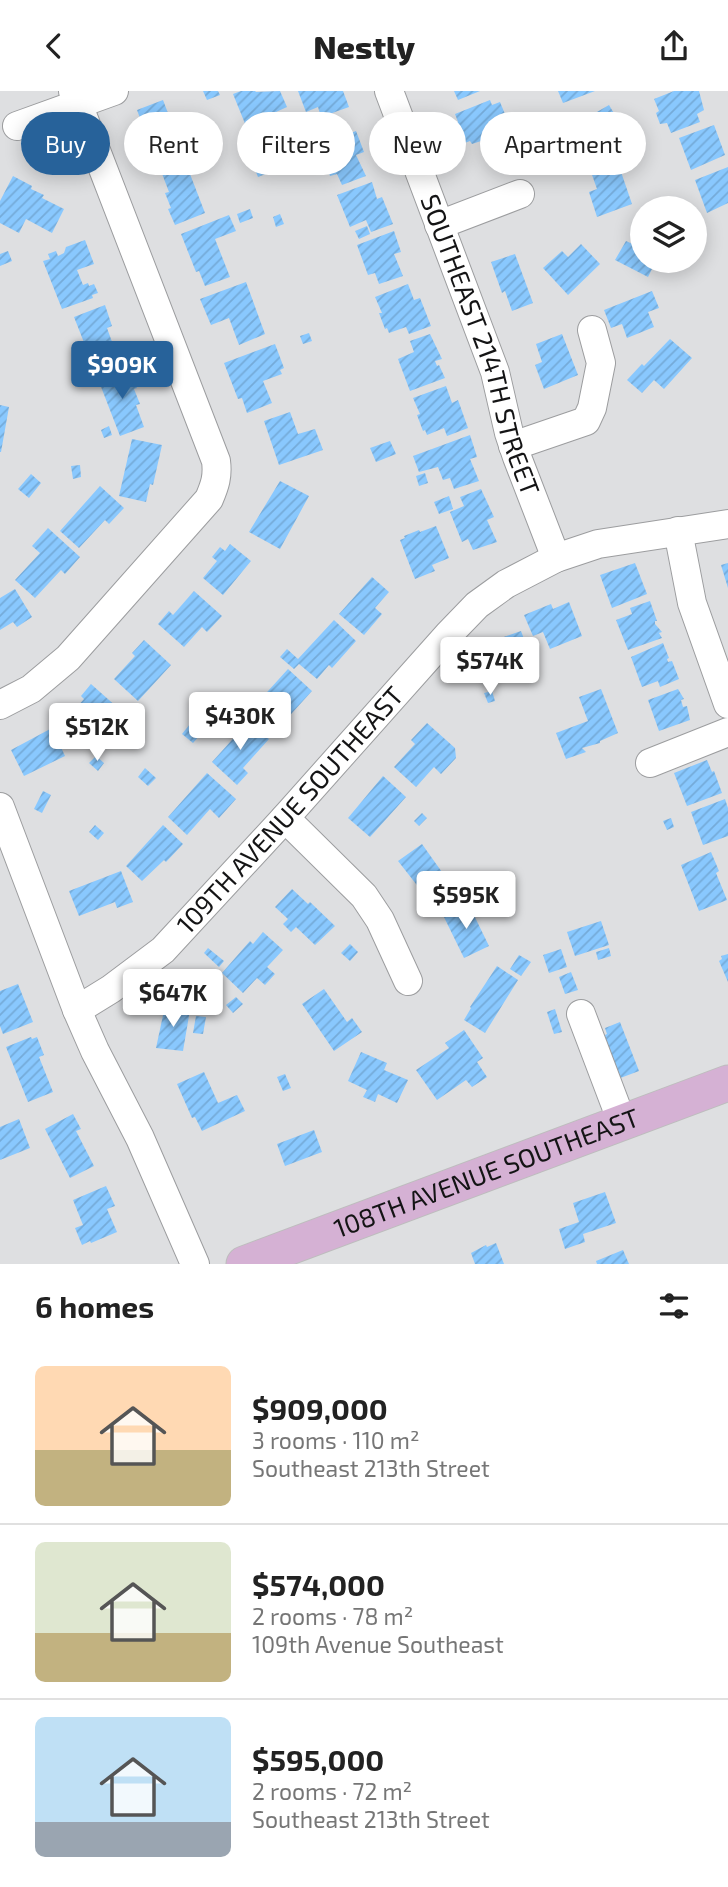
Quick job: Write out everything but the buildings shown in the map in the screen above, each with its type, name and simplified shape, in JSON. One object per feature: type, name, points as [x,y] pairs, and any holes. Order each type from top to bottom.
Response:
[{"type":"main road","name":"108TH AVENUE SOUTHEAST","points":[[244,1264],[728,1083]]},
{"type":"street","points":[[17,126],[75,98],[114,91]]},
{"type":"street","name":"SOUTHEAST 214TH STREET","points":[[388,91],[495,372],[513,446],[556,558]]},
{"type":"street","points":[[0,705],[32,689],[68,658],[209,499],[218,474],[216,461],[75,98]]},
{"type":"street","points":[[439,225],[520,194]]},
{"type":"street","points":[[513,446],[586,421],[592,408],[601,363],[592,330]]},
{"type":"street","name":"109TH AVENUE SOUTHEAST","points":[[77,1010],[111,989],[163,950],[477,605],[506,584],[556,558],[598,544],[728,524]]},
{"type":"street","points":[[678,531],[692,603],[728,704]]},
{"type":"street","points":[[650,763],[728,732]]},
{"type":"street","points":[[0,807],[77,1010],[140,1138],[195,1264]]},
{"type":"street","points":[[285,818],[364,896],[380,920],[408,981]]},
{"type":"street","points":[[580,1014],[622,1122]]}]
